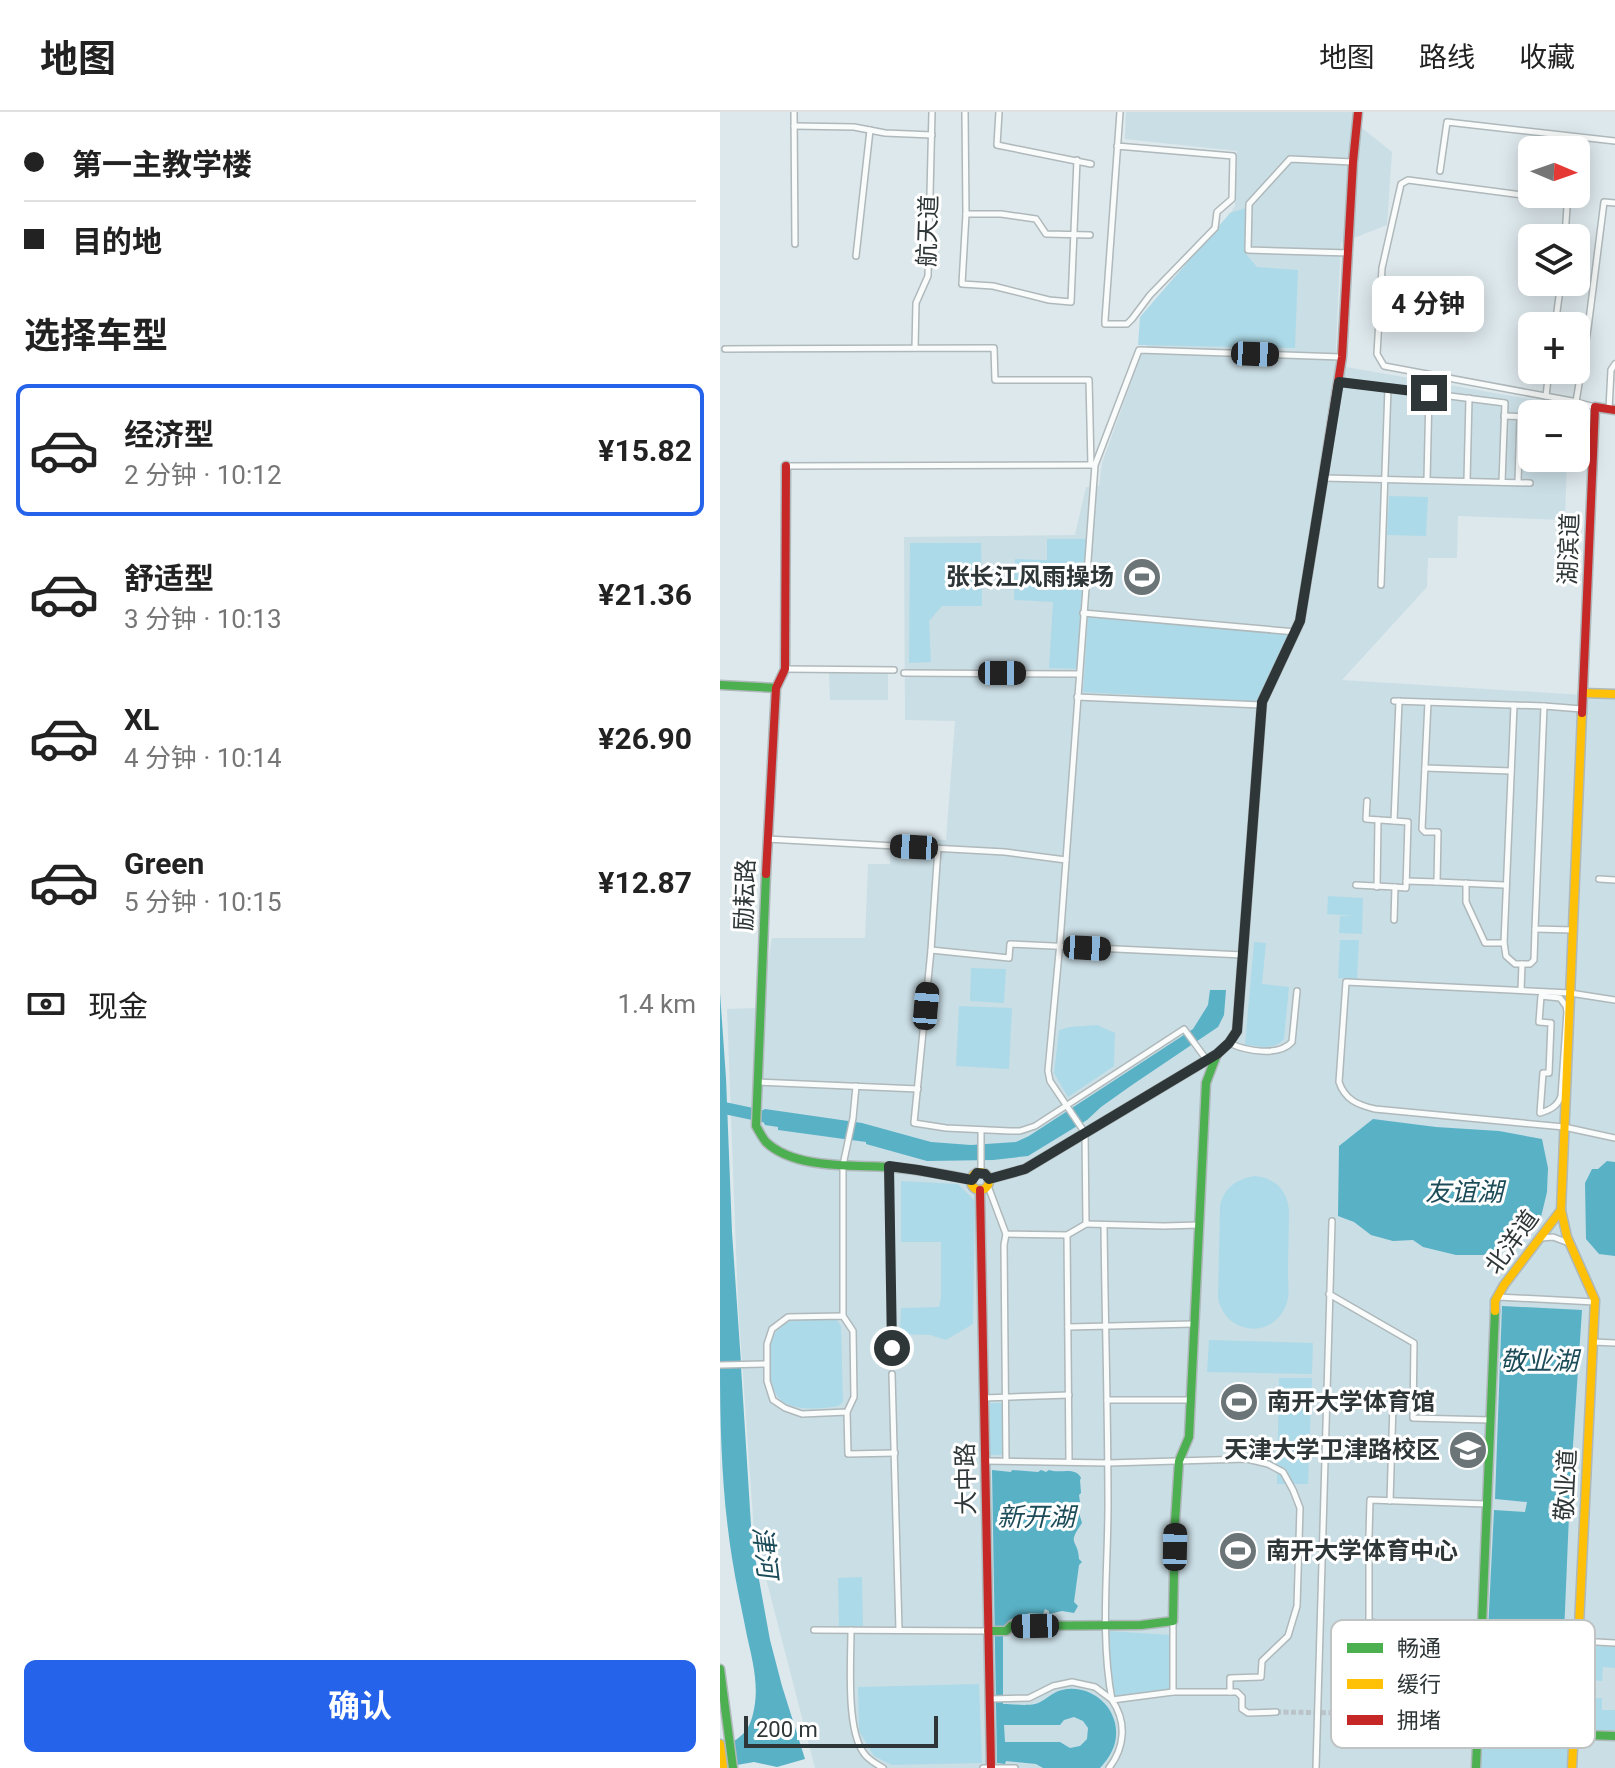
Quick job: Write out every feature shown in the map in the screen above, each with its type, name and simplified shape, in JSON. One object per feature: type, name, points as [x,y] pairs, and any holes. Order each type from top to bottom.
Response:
[{"type":"main road","points":[[986,1185],[985,1174],[975,1174],[973,1186],[986,1185],[1025,1169],[1217,1054],[1237,1031],[1262,705],[1300,621],[1324,478],[1342,357],[1358,112]]},
{"type":"main road","points":[[1595,407],[1612,410]]},
{"type":"main road","name":"湖滨道","points":[[1583,693],[1595,407]]},
{"type":"main road","points":[[720,685],[776,688],[785,669],[786,466]]},
{"type":"main road","name":"励耘路","points":[[776,688],[755,1121],[759,1136],[781,1153],[794,1158],[843,1165]]},
{"type":"main road","points":[[1583,693],[1615,694]]},
{"type":"main road","name":"北洋道","points":[[1481,1620],[1495,1301],[1561,1210],[1583,693]]},
{"type":"main road","points":[[991,1631],[1006,1631],[1011,1626],[1141,1625],[1173,1621],[1179,1461],[1189,1437],[1206,1083],[1217,1054]]},
{"type":"main road","points":[[843,1165],[889,1166],[972,1180]]},
{"type":"main road","name":"大中路","points":[[986,1185],[984,1398],[991,1631],[991,1768]]},
{"type":"main road","name":"敬业道","points":[[1561,1210],[1570,1243],[1595,1302],[1579,1620]]},
{"type":"main road","points":[[720,1669],[723,1768]]},
{"type":"main road","points":[[1595,1735],[1615,1736]]},
{"type":"main road","points":[[724,1742],[733,1768]]},
{"type":"main road","name":"北洋道","points":[[1476,1748],[1476,1768]]},
{"type":"main road","name":"敬业道","points":[[1572,1768],[1573,1748]]},
{"type":"street","points":[[794,112],[795,244]]},
{"type":"street","name":"航天道","points":[[915,348],[916,303],[928,276],[932,112]]},
{"type":"street","points":[[965,112],[966,214],[962,284],[993,286],[1049,300],[1071,302],[1077,160]]},
{"type":"street","points":[[999,112],[997,145],[1091,164]]},
{"type":"street","points":[[1117,146],[1233,156],[1232,199],[1217,212],[1215,228],[1150,295],[1127,324],[1105,324],[1117,146],[1120,112]]},
{"type":"street","points":[[1440,171],[1447,122],[1615,141]]},
{"type":"street","points":[[794,126],[854,127],[885,133],[932,135]]},
{"type":"street","points":[[856,256],[870,130]]},
{"type":"street","points":[[1349,253],[1248,250],[1249,204],[1290,159],[1353,162]]},
{"type":"street","points":[[1566,224],[1567,206],[1560,200],[1408,180],[1401,184],[1382,268],[1377,354],[1384,366],[1566,400]]},
{"type":"street","points":[[1576,400],[1604,202],[1615,203]]},
{"type":"street","points":[[966,214],[1006,214],[1036,219],[1046,234],[1090,235]]},
{"type":"street","points":[[725,349],[994,348],[995,380],[1089,380],[1093,465],[1060,947],[1048,1071],[1050,1081],[1085,1133],[1086,1224]]},
{"type":"street","points":[[1093,465],[1139,350],[1342,357]]},
{"type":"street","points":[[1612,410],[1611,370],[1615,364]]},
{"type":"street","points":[[1339,382],[1505,403],[1502,482]]},
{"type":"street","points":[[1546,396],[1547,384]]},
{"type":"street","points":[[1381,585],[1388,388]]},
{"type":"street","points":[[1427,480],[1429,393]]},
{"type":"street","points":[[1467,481],[1469,398]]},
{"type":"street","points":[[1590,406],[1595,407]]},
{"type":"street","points":[[1504,416],[1518,417]]},
{"type":"street","points":[[786,466],[1093,465]]},
{"type":"street","points":[[1518,472],[1518,482]]},
{"type":"street","points":[[1324,478],[1530,483]]},
{"type":"street","points":[[1083,613],[1296,632]]},
{"type":"street","points":[[785,669],[894,670]]},
{"type":"street","points":[[904,673],[1079,674]]},
{"type":"street","points":[[1077,697],[1262,705]]},
{"type":"street","points":[[1394,821],[1396,701],[1582,709]]},
{"type":"street","points":[[1428,702],[1422,829],[1438,832],[1437,882]]},
{"type":"street","points":[[1514,705],[1504,943],[1506,956],[1515,964],[1530,964],[1534,960],[1544,706]]},
{"type":"street","points":[[1425,768],[1511,771]]},
{"type":"street","points":[[1367,801],[1366,819],[1423,822]]},
{"type":"street","points":[[1377,887],[1378,820]]},
{"type":"street","points":[[1356,885],[1406,888],[1408,822]]},
{"type":"street","points":[[767,839],[1005,852],[1066,860]]},
{"type":"street","points":[[938,848],[914,1123],[1020,1131],[1035,1126],[1184,1029],[1206,1059]]},
{"type":"street","points":[[1599,879],[1615,880]]},
{"type":"street","points":[[1406,881],[1504,885]]},
{"type":"street","points":[[1466,883],[1466,902],[1485,943],[1504,943]]},
{"type":"street","points":[[1394,920],[1395,887]]},
{"type":"street","points":[[1535,929],[1573,930]]},
{"type":"street","points":[[931,950],[1009,958],[1010,944],[1243,955]]},
{"type":"street","points":[[1521,990],[1522,964]]},
{"type":"street","points":[[1615,1000],[1570,993],[1346,982],[1339,1082],[1348,1099],[1375,1109],[1564,1127],[1615,1138]]},
{"type":"street","points":[[1229,1043],[1258,1050],[1287,1047],[1292,1042],[1297,991]]},
{"type":"street","points":[[1541,996],[1560,998],[1566,1006],[1561,1096],[1556,1105],[1540,1113],[1543,1073],[1549,1073],[1551,1023],[1539,1022],[1541,996]]},
{"type":"street","points":[[757,1082],[918,1089]]},
{"type":"street","points":[[856,1086],[843,1165],[843,1316],[853,1331],[854,1397],[847,1412],[848,1454],[895,1453]]},
{"type":"street","points":[[981,1130],[981,1172]]},
{"type":"street","points":[[889,1166],[892,1348]]},
{"type":"street","points":[[986,1185],[1006,1234],[1006,1460]]},
{"type":"street","points":[[1316,1768],[1332,1221]]},
{"type":"street","points":[[1006,1234],[1067,1235],[1086,1224],[1199,1225]]},
{"type":"street","points":[[1104,1225],[1108,1463],[1107,1675],[1112,1700],[1120,1713],[1123,1734],[1118,1753],[1109,1768]]},
{"type":"street","points":[[1067,1235],[1069,1461]]},
{"type":"street","points":[[1539,1239],[1558,1238],[1570,1243]]},
{"type":"street","points":[[1329,1294],[1414,1343],[1413,1418],[1490,1420]]},
{"type":"street","points":[[1497,1297],[1595,1302]]},
{"type":"street","points":[[843,1316],[788,1317],[772,1329],[766,1364],[773,1400],[785,1408],[802,1414],[847,1412]]},
{"type":"street","points":[[1068,1327],[1193,1324]]},
{"type":"street","points":[[1593,1342],[1615,1343]]},
{"type":"street","points":[[720,1365],[766,1364]]},
{"type":"street","points":[[892,1374],[899,1630]]},
{"type":"street","points":[[984,1398],[1069,1395]]},
{"type":"street","points":[[1107,1400],[1191,1400]]},
{"type":"street","points":[[1390,1501],[1393,1404],[1413,1405]]},
{"type":"street","points":[[985,1461],[1108,1463],[1247,1459],[1268,1464],[1283,1472],[1300,1508],[1297,1606],[1288,1636],[1262,1661],[1261,1677],[1230,1678],[1230,1692]]},
{"type":"street","points":[[1369,1536],[1370,1500],[1486,1504]]},
{"type":"street","points":[[1369,1558],[1369,1620]]},
{"type":"street","points":[[1173,1621],[1173,1692]]},
{"type":"street","points":[[814,1630],[991,1631]]},
{"type":"street","points":[[851,1630],[854,1730],[862,1752],[883,1768]]},
{"type":"street","points":[[1595,1642],[1615,1643]]},
{"type":"street","points":[[992,1699],[1029,1698],[1053,1686],[1072,1682],[1095,1687],[1112,1700],[1173,1692],[1239,1693],[1242,1709],[1248,1713],[1276,1712]]},
{"type":"street","points":[[983,1768],[1015,1768]]},
{"type":"shaded area","points":[[1126,112],[1354,112],[1357,124],[1392,152],[1387,225],[1341,243],[1335,365],[1535,400],[1518,400],[1518,472],[1567,472],[1565,520],[1458,516],[1457,558],[1428,558],[1427,587],[1342,680],[1615,697],[1615,1768],[815,1768],[754,1532],[738,1304],[727,1009],[760,1008],[772,938],[865,938],[868,864],[890,864],[891,838],[946,840],[955,721],[905,720],[904,537],[1075,535],[1086,487],[1099,486],[1102,463],[1141,355],[1235,206],[1237,151],[1125,139]]},
{"type":"shaded area","points":[[1246,208],[1246,254],[1257,267],[1298,270],[1295,348],[1138,345],[1140,317],[1230,213]]},
{"type":"shaded area","points":[[1389,496],[1428,497],[1426,536],[1387,535]]},
{"type":"shaded area","points":[[1047,539],[1089,539],[1080,669],[1049,668],[1053,602],[1014,600],[1015,559],[1047,560]]},
{"type":"shaded area","points":[[910,543],[981,543],[982,606],[942,606],[929,621],[931,662],[909,663]]},
{"type":"shaded area","points":[[1088,616],[1290,634],[1260,702],[1083,692]]},
{"type":"shaded area","points":[[829,673],[888,673],[888,700],[830,700]]},
{"type":"shaded area","points":[[1328,896],[1363,898],[1362,934],[1339,933],[1340,916],[1355,916],[1327,914]]},
{"type":"shaded area","points":[[1340,940],[1359,940],[1357,979],[1338,978]]},
{"type":"shaded area","points":[[1254,942],[1266,943],[1262,984],[1289,987],[1284,1039],[1271,1046],[1245,1045]]},
{"type":"shaded area","points":[[971,968],[1006,969],[1004,1003],[970,1001]]},
{"type":"shaded area","points":[[959,1006],[1012,1008],[1009,1069],[956,1066]]},
{"type":"shaded area","points":[[1097,1025],[1115,1033],[1114,1066],[1068,1097],[1054,1073],[1059,1030]]},
{"type":"shaded area","points":[[1254,1176],[1268,1179],[1279,1186],[1286,1197],[1289,1211],[1287,1301],[1276,1320],[1265,1327],[1253,1329],[1241,1327],[1232,1321],[1218,1299],[1220,1206],[1224,1194],[1232,1185]]},
{"type":"shaded area","points":[[901,1181],[958,1184],[975,1201],[973,1324],[946,1340],[930,1335],[900,1334],[901,1308],[939,1307],[941,1297],[941,1242],[901,1242]]},
{"type":"shaded area","points":[[797,1319],[836,1319],[841,1326],[843,1402],[838,1406],[795,1407],[783,1402],[774,1390],[769,1362],[773,1337],[783,1325]]},
{"type":"shaded area","points":[[1209,1340],[1313,1343],[1312,1374],[1207,1372]]},
{"type":"shaded area","points":[[1279,1378],[1312,1378],[1308,1484],[1277,1484]]},
{"type":"shaded area","points":[[990,1403],[1003,1403],[1003,1455],[990,1455]]},
{"type":"shaded area","points":[[862,1577],[863,1626],[839,1627],[838,1578]]},
{"type":"shaded area","points":[[1109,1631],[1170,1635],[1169,1690],[1114,1697]]},
{"type":"shaded area","points":[[1595,1646],[1615,1647],[1615,1668],[1603,1667],[1602,1681],[1595,1681]]},
{"type":"shaded area","points":[[979,1684],[982,1763],[892,1765],[874,1756],[859,1731],[858,1687]]},
{"type":"shaded area","points":[[1595,1698],[1602,1698],[1602,1710],[1615,1710],[1615,1731],[1595,1730]]},
{"type":"shaded area","points":[[1481,1748],[1570,1748],[1569,1768],[1480,1768]]},
{"type":"water","points":[[1210,990],[1226,990],[1224,1015],[1218,1027],[1101,1107],[1087,1120],[1028,1156],[927,1161],[866,1142],[778,1130],[778,1127],[765,1125],[761,1117],[765,1109],[862,1123],[931,1142],[971,1145],[1016,1142],[1193,1029],[1208,1005]]},
{"type":"water","points":[[720,993],[732,1232],[741,1363],[720,1363]]},
{"type":"water","name":"友谊湖","points":[[1373,1119],[1499,1131],[1542,1139],[1548,1168],[1547,1192],[1541,1217],[1521,1238],[1497,1255],[1456,1255],[1423,1247],[1413,1240],[1393,1241],[1371,1235],[1354,1222],[1338,1216],[1339,1146]]},
{"type":"water","points":[[1607,1161],[1615,1162],[1615,1256],[1599,1254],[1586,1239],[1585,1183],[1592,1169],[1598,1169]]},
{"type":"water","name":"敬业湖","points":[[1502,1306],[1582,1310],[1569,1505],[1549,1503],[1548,1513],[1569,1515],[1565,1620],[1489,1620],[1494,1510],[1525,1512],[1527,1502],[1495,1499]]},
{"type":"water","points":[[720,1367],[741,1367],[752,1541],[770,1640],[805,1759],[777,1767],[754,1762],[720,1768],[720,1750],[740,1737],[748,1727],[756,1695],[726,1510]]},
{"type":"water","name":"新开湖","points":[[992,1470],[1075,1472],[1081,1478],[1078,1510],[1082,1523],[1074,1539],[1082,1562],[1074,1602],[1078,1606],[1074,1613],[1062,1611],[1049,1614],[1045,1609],[1043,1614],[1029,1613],[1007,1622],[1003,1632],[1003,1704],[1035,1704],[1062,1690],[1088,1692],[1108,1707],[1115,1723],[1115,1742],[1100,1768],[1043,1768],[1036,1764],[997,1763]],"holes":[[[1074,1717],[1083,1721],[1088,1728],[1087,1739],[1080,1746],[1070,1748],[1060,1742],[1005,1742],[1004,1725],[1060,1725]]]},
{"type":"waterway","points":[[720,1107],[777,1119]]},
{"type":"tunnel","points":[[1369,1536],[1369,1558]]},
{"type":"tunnel","points":[[1276,1712],[1331,1713]]},
{"type":"traffic: fast","points":[[989,1179],[1025,1169],[1217,1054],[1237,1031],[1262,702],[1300,621],[1317,517]]},
{"type":"traffic: fast","points":[[720,685],[776,688]]},
{"type":"traffic: fast","points":[[766,874],[756,1126],[763,1138],[779,1151],[811,1162],[907,1169],[972,1180]]},
{"type":"traffic: fast","points":[[988,1631],[1006,1631],[1011,1626],[1141,1625],[1173,1621],[1179,1461],[1189,1437],[1206,1083],[1217,1054]]},
{"type":"traffic: fast","points":[[1482,1620],[1495,1311]]},
{"type":"traffic: fast","points":[[720,1669],[733,1768]]},
{"type":"traffic: fast","points":[[1595,1735],[1615,1736]]},
{"type":"traffic: fast","points":[[1476,1768],[1477,1748]]},
{"type":"traffic: slow","points":[[1583,693],[1615,694]]},
{"type":"traffic: slow","points":[[1495,1311],[1495,1301],[1504,1285],[1561,1210],[1582,713]]},
{"type":"traffic: slow","points":[[980,1172],[989,1181],[980,1190],[971,1181],[980,1172]]},
{"type":"traffic: slow","points":[[1561,1210],[1567,1237],[1595,1300],[1579,1620]]},
{"type":"traffic: slow","points":[[720,1744],[723,1768]]},
{"type":"traffic: slow","points":[[1572,1768],[1573,1748]]},
{"type":"traffic: jam","points":[[1317,517],[1342,357],[1358,112]]},
{"type":"traffic: jam","points":[[1582,713],[1595,407],[1615,410]]},
{"type":"traffic: jam","points":[[766,874],[776,688],[785,669],[786,466]]},
{"type":"traffic: jam","points":[[980,1190],[991,1768]]},
{"type":"place","name":"张长江风雨操场","points":[[1142,577]]},
{"type":"place","name":"南开大学体育馆","points":[[1239,1402]]},
{"type":"place","name":"天津大学卫津路校区","points":[[1468,1450]]},
{"type":"place","name":"南开大学体育中心","points":[[1238,1551]]},
{"type":"route","points":[[892,1348],[889,1166],[972,1180],[981,1172],[989,1179],[1025,1169],[1217,1054],[1237,1031],[1262,702],[1300,621],[1339,382],[1429,393]]},
{"type":"water label","name":"津河","points":[[765,1552]]}]
